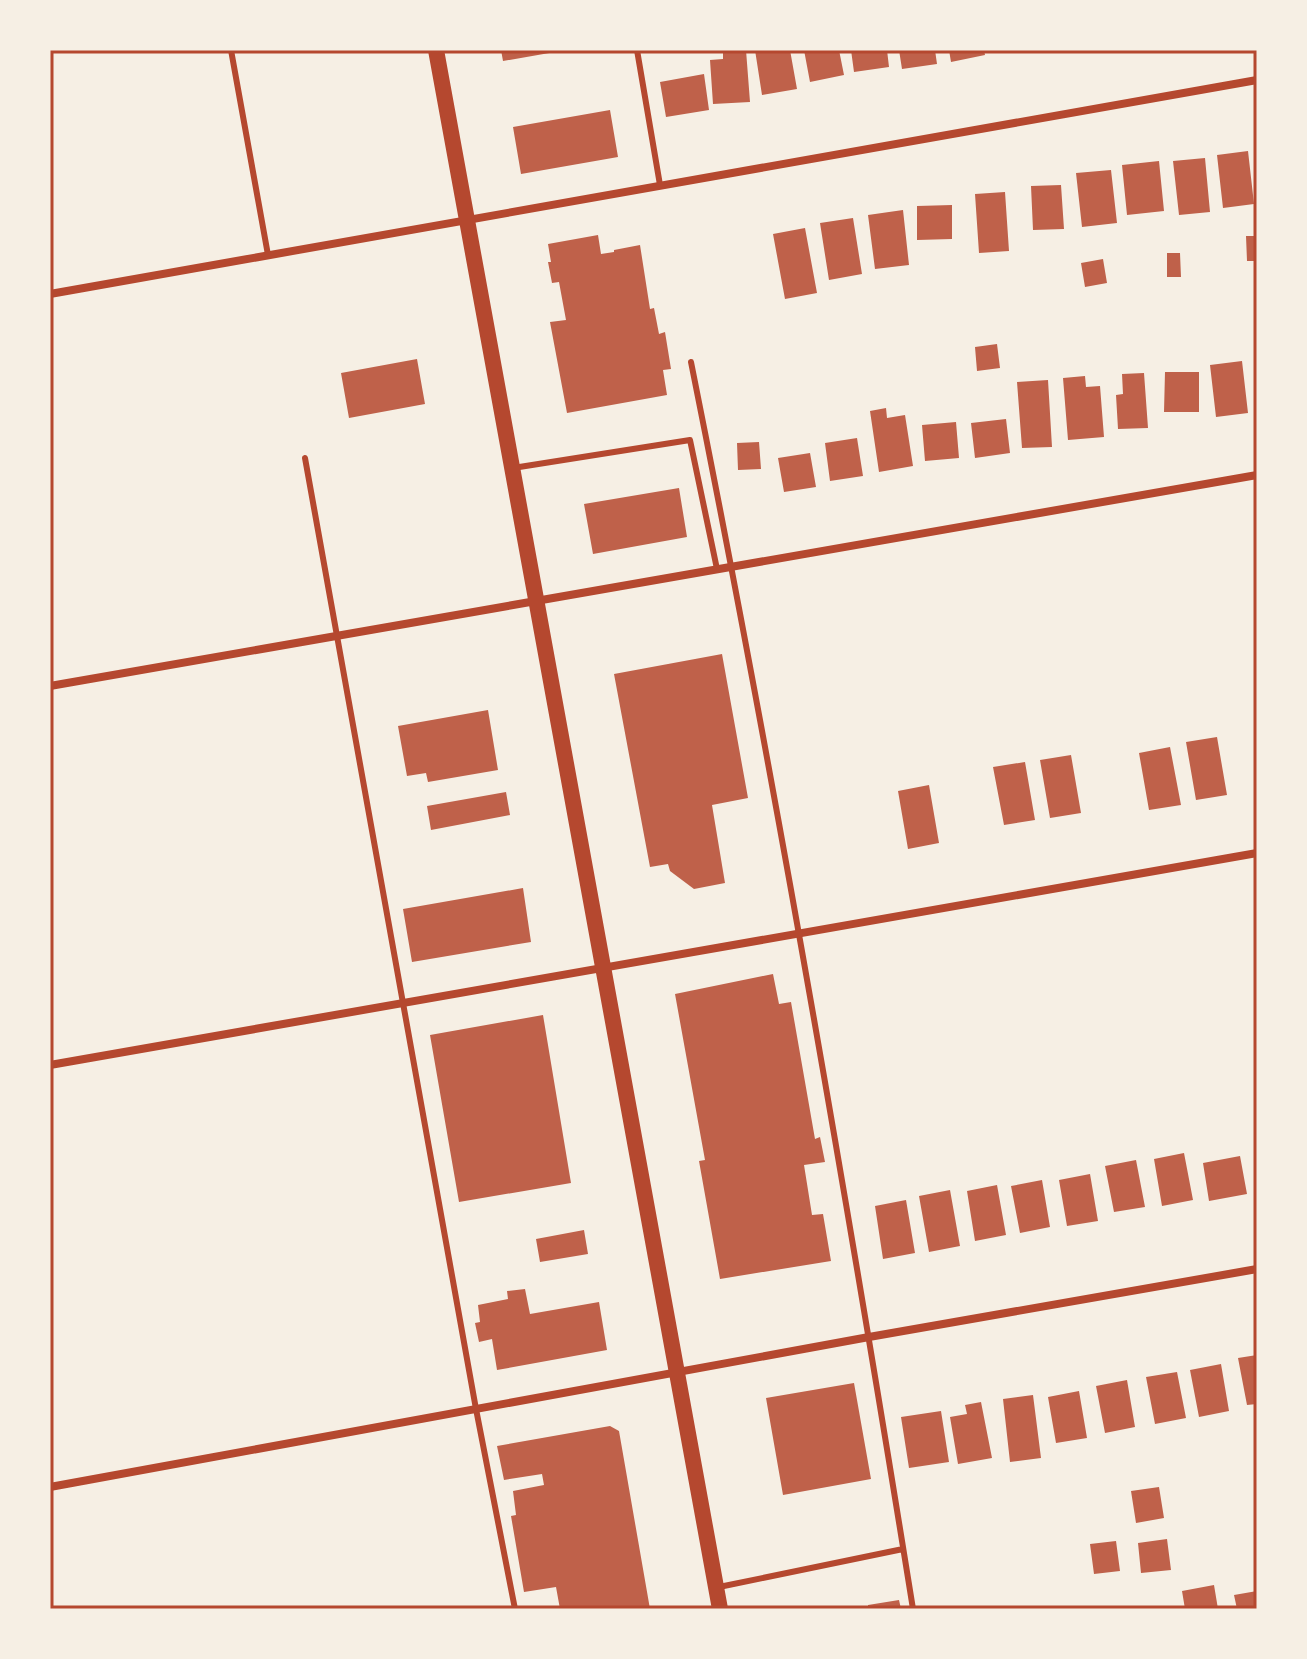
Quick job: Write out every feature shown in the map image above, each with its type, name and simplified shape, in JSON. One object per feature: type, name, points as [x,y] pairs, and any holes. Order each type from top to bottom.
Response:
[{"type":"main road","points":[[436,50],[720,1609]]},
{"type":"street","points":[[50,294],[1257,80]]},
{"type":"street","points":[[50,686],[1257,475]]},
{"type":"street","points":[[50,1065],[1257,853]]},
{"type":"street","points":[[50,1487],[1257,1269]]},
{"type":"lane","points":[[231,50],[268,255]]},
{"type":"lane","points":[[637,50],[660,185]]},
{"type":"lane","points":[[691,362],[732,566],[799,934],[913,1609]]},
{"type":"lane","points":[[513,468],[690,440],[717,569]]},
{"type":"lane","points":[[305,458],[476,1409],[515,1609]]},
{"type":"lane","points":[[716,1588],[903,1549]]},
{"type":"building","points":[[501,50],[555,50],[555,52],[503,61]]},
{"type":"building","points":[[723,50],[746,50],[750,102],[713,104],[710,60],[723,59]]},
{"type":"building","points":[[755,50],[790,50],[797,89],[762,95]]},
{"type":"building","points":[[804,50],[839,50],[844,75],[810,82]]},
{"type":"building","points":[[851,50],[887,50],[889,67],[854,72]]},
{"type":"building","points":[[899,50],[935,50],[937,64],[902,69]]},
{"type":"building","points":[[949,50],[984,50],[985,55],[951,62]]},
{"type":"building","points":[[704,74],[709,110],[666,117],[660,82]]},
{"type":"building","points":[[610,110],[618,157],[521,174],[513,127]]},
{"type":"building","points":[[1248,151],[1254,204],[1223,208],[1217,155]]},
{"type":"building","points":[[1205,158],[1210,212],[1179,215],[1173,161]]},
{"type":"building","points":[[1159,161],[1164,211],[1127,215],[1122,165]]},
{"type":"building","points":[[1111,170],[1117,223],[1082,227],[1076,173]]},
{"type":"building","points":[[1061,185],[1064,229],[1033,230],[1031,186]]},
{"type":"building","points":[[1005,192],[1009,251],[979,253],[975,194]]},
{"type":"building","points":[[952,205],[952,239],[917,240],[917,206]]},
{"type":"building","points":[[903,210],[909,265],[875,269],[868,215]]},
{"type":"building","points":[[853,218],[862,274],[829,280],[820,223]]},
{"type":"building","points":[[805,228],[817,293],[785,299],[773,234]]},
{"type":"building","points":[[598,235],[601,254],[640,245],[650,309],[654,308],[659,334],[665,332],[671,369],[663,370],[667,395],[567,413],[550,322],[566,320],[559,282],[552,283],[548,244]]},
{"type":"building","points":[[1246,236],[1257,236],[1257,261],[1247,261]]},
{"type":"building","points":[[1167,253],[1180,253],[1181,277],[1167,277]]},
{"type":"building","points":[[1103,259],[1107,283],[1085,287],[1081,263]]},
{"type":"building","points":[[997,344],[1000,368],[977,371],[975,347]]},
{"type":"building","points":[[417,359],[425,404],[349,418],[341,373]]},
{"type":"building","points":[[1242,361],[1248,413],[1216,417],[1210,365]]},
{"type":"building","points":[[1165,372],[1199,372],[1199,412],[1164,412]]},
{"type":"building","points":[[1144,373],[1148,428],[1118,429],[1116,395],[1123,394],[1122,374]]},
{"type":"building","points":[[1085,376],[1086,387],[1100,386],[1104,437],[1068,440],[1063,378]]},
{"type":"building","points":[[1048,380],[1052,447],[1022,448],[1017,382]]},
{"type":"building","points":[[886,408],[887,418],[905,415],[913,466],[879,472],[870,411]]},
{"type":"building","points":[[1006,419],[1010,453],[975,458],[971,423]]},
{"type":"building","points":[[956,422],[959,458],[925,461],[922,425]]},
{"type":"building","points":[[857,438],[863,476],[830,481],[825,443]]},
{"type":"building","points":[[759,442],[761,469],[738,470],[737,443]]},
{"type":"building","points":[[810,453],[816,487],[784,492],[778,458]]},
{"type":"building","points":[[679,488],[687,537],[593,554],[584,504]]},
{"type":"building","points":[[722,654],[748,798],[712,805],[725,883],[694,889],[670,871],[668,864],[650,867],[614,674]]},
{"type":"building","points":[[488,710],[498,770],[428,782],[426,773],[407,776],[398,726]]},
{"type":"building","points":[[1217,737],[1227,795],[1196,800],[1186,742]]},
{"type":"building","points":[[1170,747],[1181,805],[1149,810],[1139,753]]},
{"type":"building","points":[[1071,755],[1081,813],[1050,818],[1040,760]]},
{"type":"building","points":[[1025,762],[1035,820],[1004,825],[993,767]]},
{"type":"building","points":[[929,785],[939,843],[908,849],[898,791]]},
{"type":"building","points":[[506,792],[510,815],[431,830],[427,806]]},
{"type":"building","points":[[523,888],[531,942],[412,962],[403,909]]},
{"type":"building","points":[[773,974],[779,1004],[791,1002],[815,1139],[820,1137],[825,1162],[804,1165],[812,1215],[823,1214],[831,1261],[720,1279],[699,1161],[705,1160],[675,994]]},
{"type":"building","points":[[543,1015],[571,1183],[459,1202],[430,1035]]},
{"type":"building","points":[[1184,1153],[1193,1200],[1162,1206],[1154,1159]]},
{"type":"building","points":[[1240,1156],[1247,1194],[1209,1201],[1203,1163]]},
{"type":"building","points":[[1136,1160],[1145,1207],[1114,1212],[1105,1166]]},
{"type":"building","points":[[1090,1174],[1098,1221],[1067,1226],[1059,1180]]},
{"type":"building","points":[[1042,1180],[1050,1227],[1020,1233],[1011,1186]]},
{"type":"building","points":[[997,1185],[1006,1235],[975,1241],[967,1191]]},
{"type":"building","points":[[950,1190],[960,1246],[929,1252],[919,1196]]},
{"type":"building","points":[[906,1200],[915,1253],[883,1259],[875,1206]]},
{"type":"building","points":[[584,1230],[588,1254],[540,1262],[536,1239]]},
{"type":"building","points":[[525,1289],[530,1314],[599,1302],[607,1350],[497,1370],[492,1339],[479,1342],[475,1323],[480,1322],[478,1305],[508,1299],[507,1291]]},
{"type":"building","points":[[1257,1355],[1257,1404],[1247,1405],[1238,1358]]},
{"type":"building","points":[[1221,1364],[1229,1411],[1199,1417],[1190,1370]]},
{"type":"building","points":[[1177,1372],[1186,1418],[1155,1424],[1146,1377]]},
{"type":"building","points":[[1127,1380],[1135,1427],[1105,1433],[1096,1386]]},
{"type":"building","points":[[854,1383],[871,1479],[783,1495],[766,1398]]},
{"type":"building","points":[[1079,1391],[1087,1438],[1056,1443],[1048,1397]]},
{"type":"building","points":[[1033,1395],[1041,1458],[1010,1462],[1003,1399]]},
{"type":"building","points":[[981,1402],[992,1458],[958,1464],[950,1417],[967,1414],[965,1405]]},
{"type":"building","points":[[941,1411],[949,1462],[909,1468],[901,1417]]},
{"type":"building","points":[[610,1426],[619,1431],[650,1609],[560,1609],[556,1587],[524,1592],[511,1516],[516,1515],[513,1491],[544,1485],[542,1474],[504,1480],[497,1446]]},
{"type":"building","points":[[1159,1487],[1164,1518],[1136,1523],[1131,1491]]},
{"type":"building","points":[[1167,1539],[1171,1570],[1141,1573],[1138,1543]]},
{"type":"building","points":[[1116,1541],[1120,1571],[1094,1574],[1090,1544]]},
{"type":"building","points":[[1214,1585],[1218,1609],[1185,1609],[1182,1591]]},
{"type":"building","points":[[1257,1591],[1257,1609],[1237,1609],[1234,1595]]},
{"type":"building","points":[[899,1600],[901,1609],[868,1609],[868,1605]]}]
